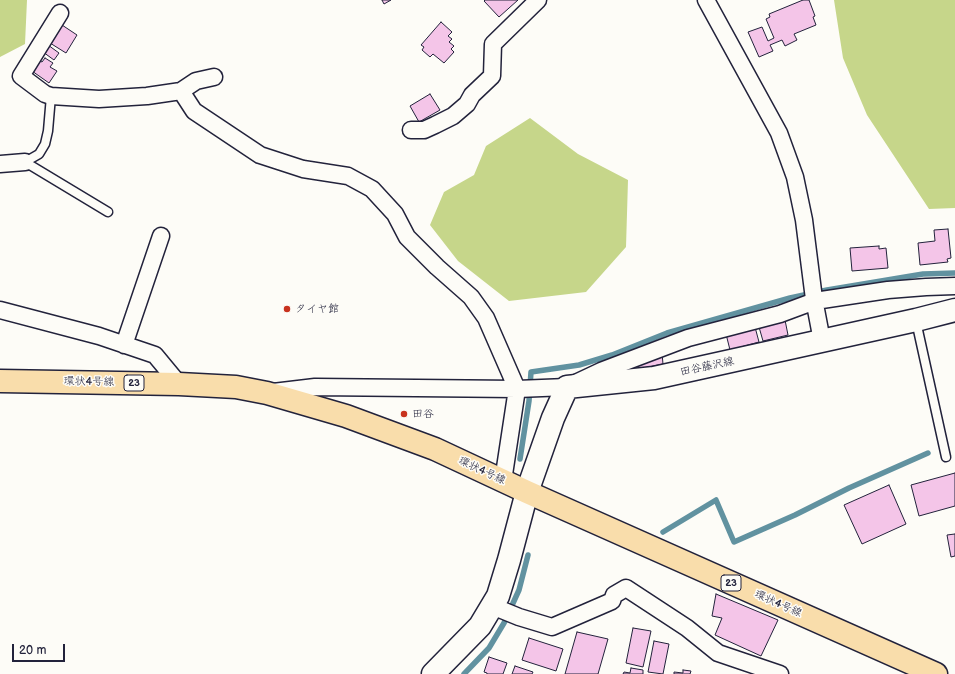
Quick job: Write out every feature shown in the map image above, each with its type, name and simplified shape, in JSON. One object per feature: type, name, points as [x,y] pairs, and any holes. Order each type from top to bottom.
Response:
[{"type":"main road","name":"田谷藤沢線","points":[[567,388],[654,378],[955,310]]},
{"type":"main road","name":"環状4号線","points":[[0,381],[179,384],[236,387],[267,393],[346,416],[428,446],[527,492],[936,674]]},
{"type":"main road","points":[[435,674],[497,608],[498,596],[527,492],[553,418],[567,388]]},
{"type":"street","points":[[411,130],[424,130],[435,125],[453,116],[467,104],[472,95],[492,76],[493,44],[538,0]]},
{"type":"street","points":[[706,0],[779,133],[795,177],[804,220],[822,341]]},
{"type":"street","points":[[60,13],[21,76],[45,94],[51,96],[99,99],[147,96],[181,91],[196,81],[214,77]]},
{"type":"street","points":[[181,91],[194,111],[260,155],[303,169],[348,176],[372,189],[395,214],[407,237],[437,267],[471,296],[486,318],[519,388],[503,481]]},
{"type":"street","points":[[0,164],[25,162]]},
{"type":"street","points":[[124,345],[161,236]]},
{"type":"street","points":[[267,393],[315,387],[567,388],[601,371],[688,338],[780,314],[814,295],[926,286],[955,286]]},
{"type":"street","points":[[0,310],[99,336],[155,356],[179,384]]},
{"type":"street","points":[[497,608],[519,617],[552,627],[612,601],[614,595],[626,588],[687,628],[718,652],[780,674]]},
{"type":"lane","points":[[51,96],[48,131],[45,144],[39,154],[25,162],[108,212]]},
{"type":"lane","points":[[916,320],[946,456]]},
{"type":"green space","points":[[0,0],[27,0],[25,44],[0,57]]},
{"type":"green space","points":[[834,0],[955,0],[955,208],[929,209],[867,115],[843,58]]},
{"type":"green space","points":[[530,118],[578,154],[628,180],[626,247],[586,292],[509,301],[458,261],[430,225],[444,192],[474,175],[486,146]]},
{"type":"building","points":[[382,0],[391,0],[384,4]]},
{"type":"building","points":[[518,0],[499,17],[484,1]]},
{"type":"building","points":[[803,0],[809,0],[815,16],[813,17],[816,25],[794,34],[797,40],[785,46],[782,40],[770,45],[773,51],[759,57],[748,32],[762,27],[768,41],[774,38],[766,19],[770,17],[769,14]]},
{"type":"building","points":[[441,22],[452,32],[448,36],[452,39],[449,42],[454,46],[451,49],[454,52],[444,63],[433,54],[430,57],[422,50],[424,47],[421,45]]},
{"type":"building","points":[[62,25],[77,35],[66,53],[50,43]]},
{"type":"building","points":[[48,45],[59,53],[54,60],[43,52]]},
{"type":"building","points":[[45,58],[53,63],[50,67],[57,71],[49,83],[32,71],[40,61],[42,62]]},
{"type":"building","points":[[430,94],[440,110],[419,122],[410,106]]},
{"type":"building","points":[[948,229],[951,258],[947,259],[948,262],[920,265],[918,243],[935,241],[934,230]]},
{"type":"building","points":[[879,246],[879,249],[886,248],[888,268],[852,271],[850,248]]},
{"type":"building","points":[[785,320],[788,335],[763,341],[759,327]]},
{"type":"building","points":[[755,327],[759,342],[730,350],[726,334]]},
{"type":"building","points":[[662,353],[663,364],[633,370],[631,364]]},
{"type":"building","points":[[955,473],[955,506],[919,516],[911,485]]},
{"type":"building","points":[[889,485],[906,524],[862,544],[844,505]]},
{"type":"building","points":[[955,534],[955,556],[951,557],[947,535]]},
{"type":"building","points":[[716,594],[778,620],[761,656],[715,635],[722,618],[712,616]]},
{"type":"building","points":[[633,628],[651,631],[643,667],[626,663]]},
{"type":"building","points":[[577,632],[608,639],[598,674],[565,674]]},
{"type":"building","points":[[529,638],[563,649],[556,671],[522,660]]},
{"type":"building","points":[[654,641],[669,644],[663,674],[648,672]]},
{"type":"building","points":[[489,657],[507,663],[503,674],[487,674],[484,672]]},
{"type":"building","points":[[515,666],[533,672],[532,674],[512,674]]},
{"type":"building","points":[[631,668],[643,670],[643,674],[623,674],[624,672],[630,673]]},
{"type":"building","points":[[683,670],[691,671],[690,674],[674,674],[674,672],[683,673]]},
{"type":"waterway","points":[[520,459],[529,401],[531,372],[579,365],[612,355],[667,333],[790,298],[827,290],[923,274],[955,273]]},
{"type":"waterway","points":[[663,532],[716,500],[734,542],[928,453]]},
{"type":"waterway","points":[[464,674],[489,648],[504,623],[519,590],[528,555]]},
{"type":"place","name":"タイヤ館","points":[[287,309]]},
{"type":"place","name":"田谷","points":[[404,414]]}]
